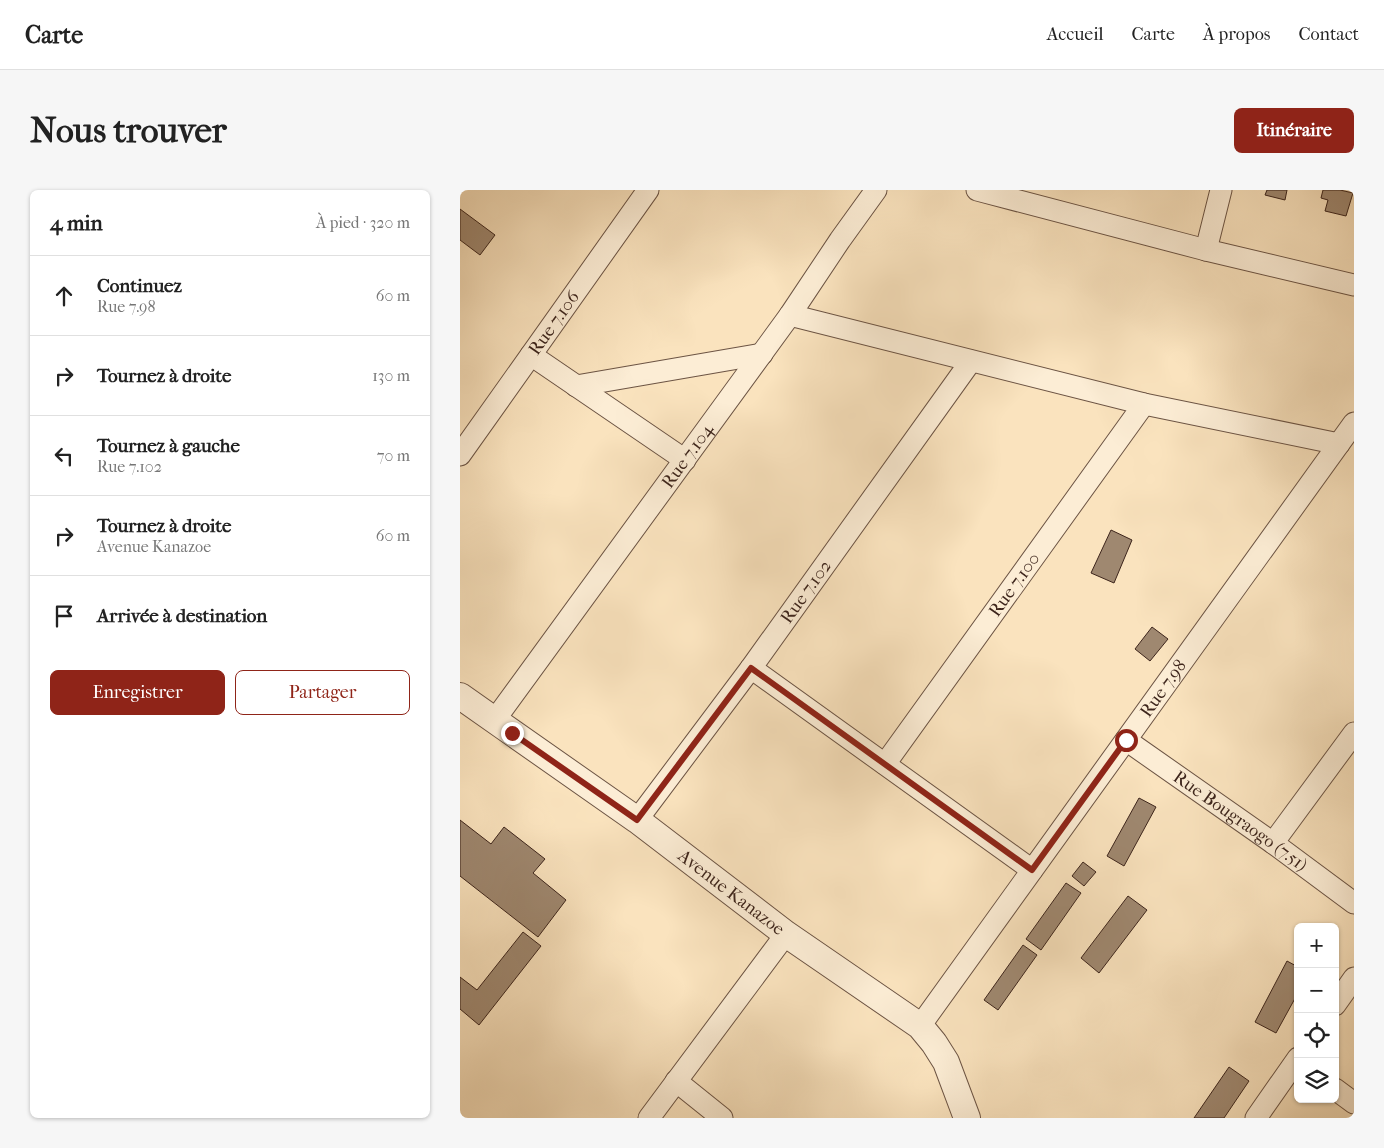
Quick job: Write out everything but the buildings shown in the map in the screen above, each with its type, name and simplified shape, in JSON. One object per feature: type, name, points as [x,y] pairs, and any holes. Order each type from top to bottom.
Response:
[{"type":"street","name":"Rue 7.106","points":[[460,454],[648,190]]},
{"type":"street","name":"Rue 7.104","points":[[494,721],[762,354],[876,190]]},
{"type":"street","points":[[976,190],[1206,250],[1354,286]]},
{"type":"street","points":[[1206,250],[1221,190]]},
{"type":"street","points":[[790,315],[1144,404],[1339,444]]},
{"type":"street","points":[[576,386],[762,354]]},
{"type":"street","points":[[531,355],[685,460]]},
{"type":"street","name":"Rue 7.102","points":[[637,820],[751,668],[971,361]]},
{"type":"street","name":"Rue 7.100","points":[[885,764],[1144,404]]},
{"type":"street","name":"Rue 7.98","points":[[920,1026],[1354,423]]},
{"type":"street","points":[[751,668],[1032,870]]},
{"type":"street","name":"Avenue Kanazoe","points":[[460,696],[637,820],[786,934],[920,1026],[934,1042],[946,1062],[967,1118]]},
{"type":"street","points":[[1273,843],[1354,733]]},
{"type":"street","name":"Rue Bougraogo (7.51)","points":[[1126,740],[1273,843],[1354,903]]},
{"type":"street","points":[[649,1118],[786,934]]},
{"type":"street","points":[[1339,999],[1354,978]]},
{"type":"street","points":[[1256,1118],[1294,1064]]},
{"type":"street","points":[[676,1082],[722,1118]]},
{"type":"street","points":[[1339,1092],[1354,1103]]},
{"type":"route","points":[[512,733],[637,820],[751,668],[1032,870],[1126,740]]}]
